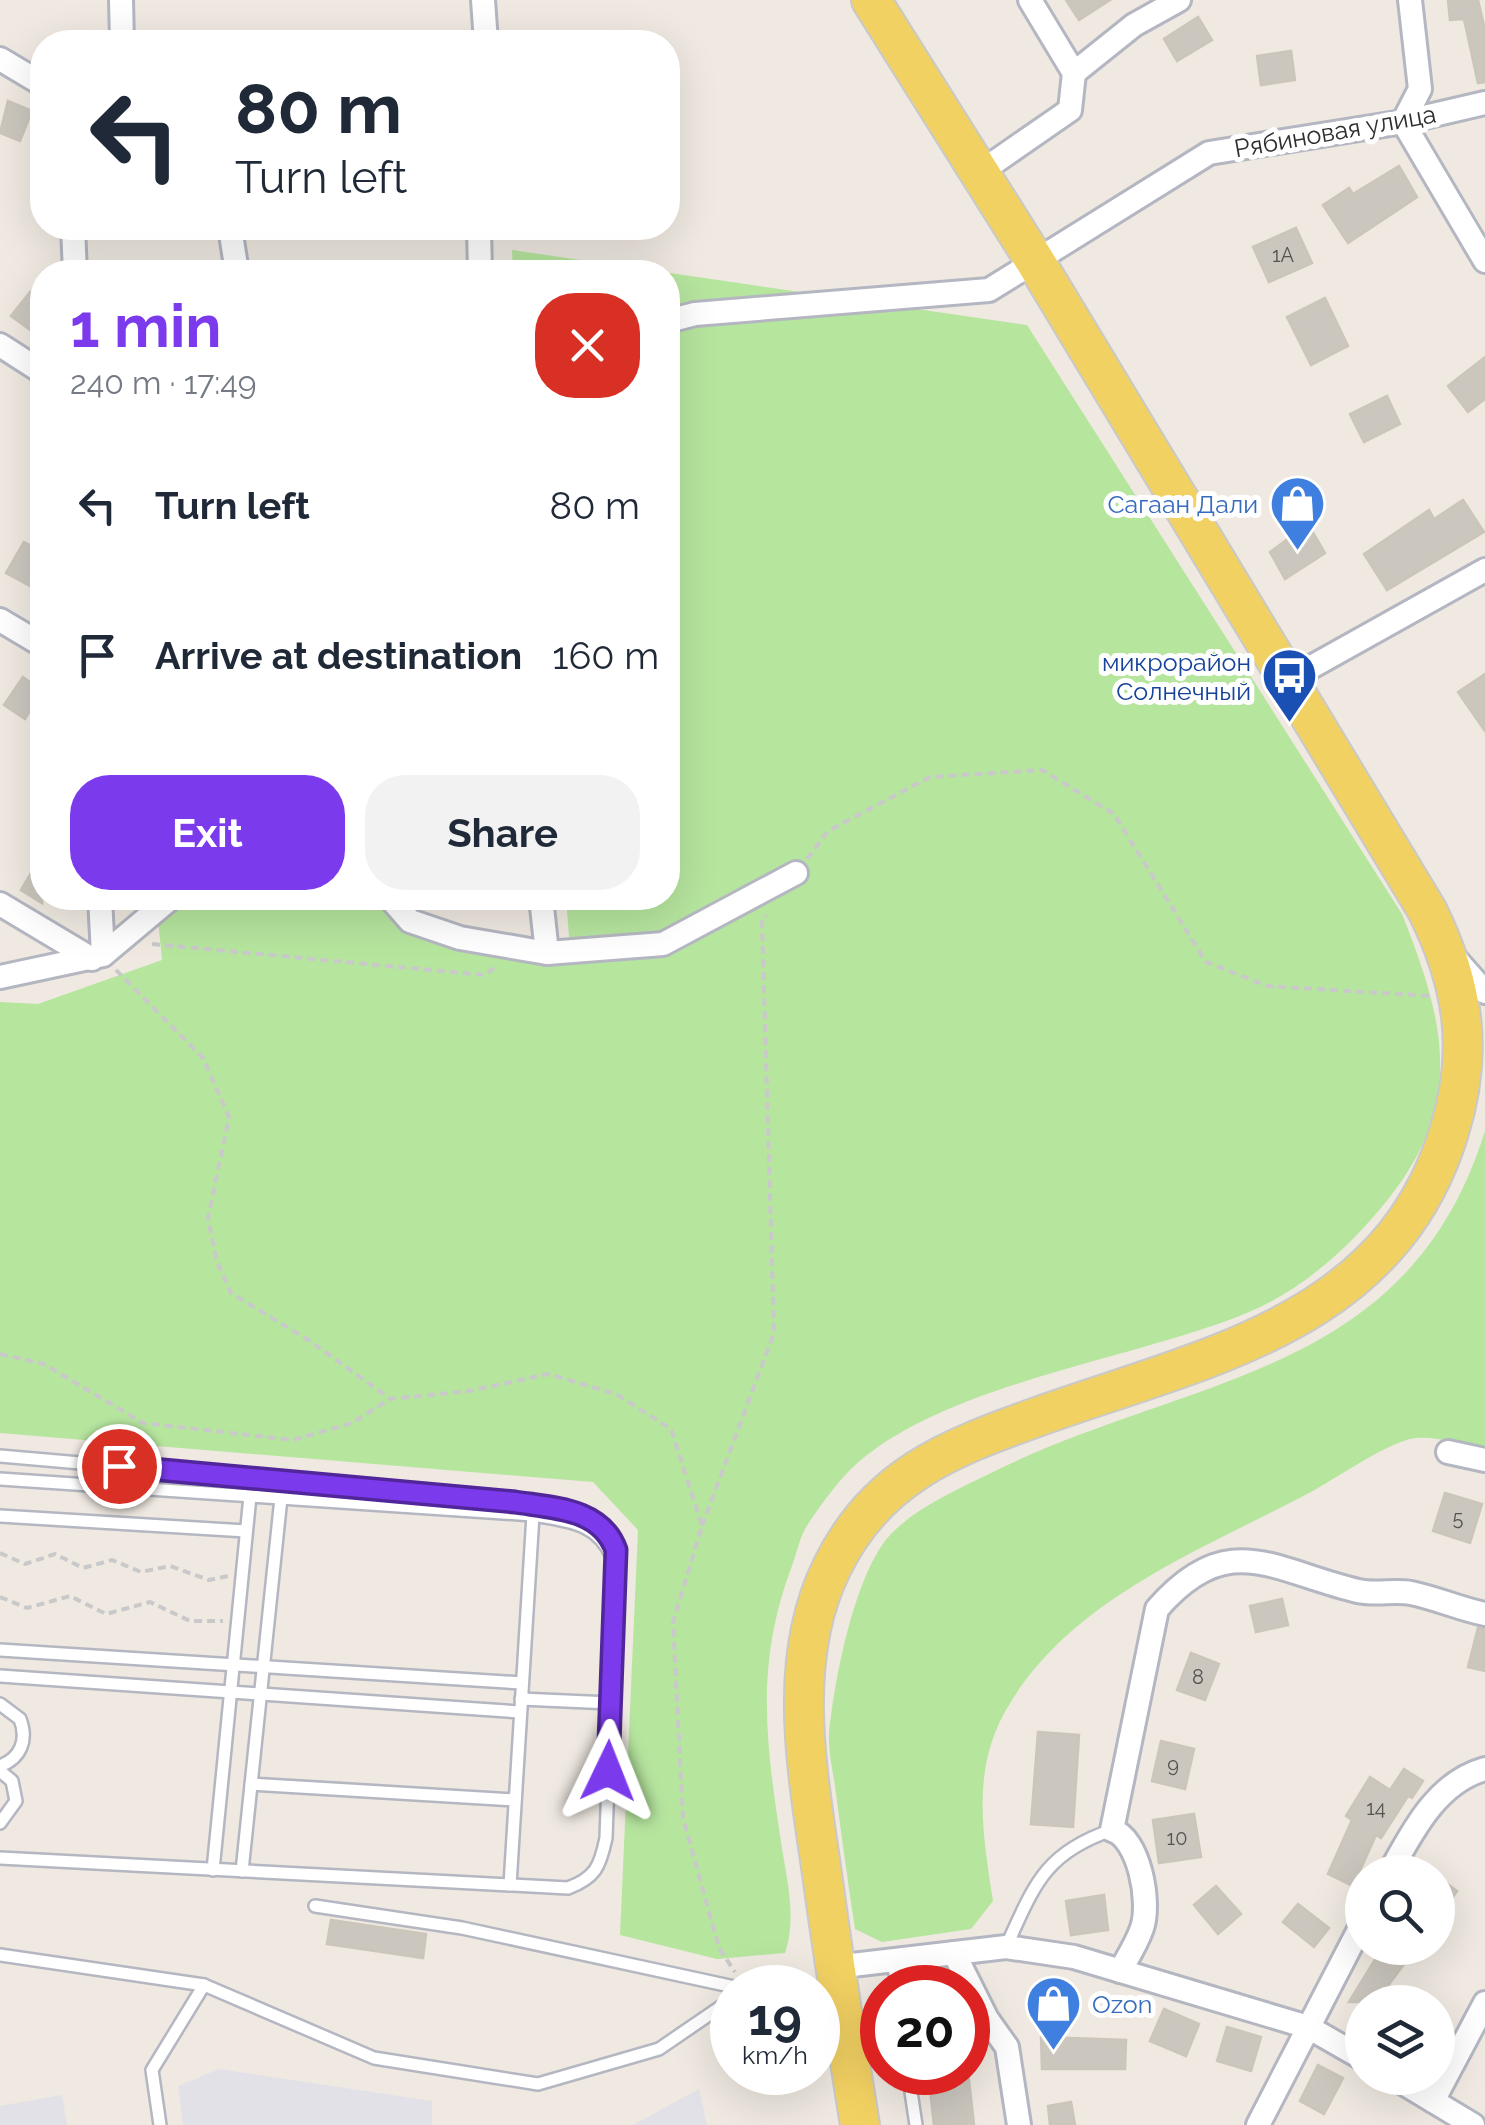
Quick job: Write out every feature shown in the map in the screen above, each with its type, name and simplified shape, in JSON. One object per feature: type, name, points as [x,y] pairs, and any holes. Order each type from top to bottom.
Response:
[{"type":"main road","points":[[835,1965],[803,1734],[808,1642],[830,1570],[860,1516],[910,1472],[964,1443],[1268,1335],[1318,1307],[1374,1265],[1408,1219],[1440,1163],[1459,1100],[1473,994],[1035,261],[871,0]]},
{"type":"main road","points":[[840,1999],[860,2125]]},
{"type":"street","points":[[121,0],[122,30]]},
{"type":"street","points":[[483,0],[485,30]]},
{"type":"street","points":[[979,173],[1070,110],[1074,73],[1030,0]]},
{"type":"street","points":[[1074,73],[1134,25],[1179,0]]},
{"type":"street","points":[[1410,0],[1420,89],[1404,122],[1485,261]]},
{"type":"street","points":[[0,59],[30,77]]},
{"type":"street","name":"Рябиновая улица","points":[[680,318],[988,290],[1209,153],[1404,122],[1485,103]]},
{"type":"street","points":[[0,345],[30,364]]},
{"type":"street","points":[[1288,680],[1485,570]]},
{"type":"street","points":[[0,620],[30,637]]},
{"type":"street","points":[[400,910],[410,921],[460,938],[547,952],[663,944],[796,873]]},
{"type":"street","points":[[0,904],[97,957]]},
{"type":"street","points":[[97,957],[99,910]]},
{"type":"street","points":[[0,977],[97,957],[157,910]]},
{"type":"street","points":[[542,910],[547,952]]},
{"type":"street","points":[[1448,1452],[1485,1460]]},
{"type":"street","points":[[1120,1971],[1143,1927],[1144,1909],[1134,1846],[1124,1833],[1112,1830],[1156,1609],[1192,1575],[1228,1562],[1265,1563],[1359,1591],[1410,1593],[1485,1614]]},
{"type":"street","points":[[1401,1855],[1430,1808],[1452,1785],[1485,1769]]},
{"type":"street","points":[[840,1966],[1006,1947],[1074,1956],[1308,2028],[1345,2049]]},
{"type":"street","points":[[954,1953],[987,2019],[1008,2047],[1020,2125]]},
{"type":"street","points":[[1258,2125],[1345,1957]]},
{"type":"street","points":[[1433,2101],[1485,2003]]},
{"type":"street","points":[[1423,2095],[1473,2125]]},
{"type":"lane","points":[[0,1456],[572,1510],[600,1524],[611,1536],[616,1550],[601,1863],[590,1880],[568,1888],[0,1858]]},
{"type":"lane","points":[[0,1478],[532,1516],[582,1524],[600,1536],[612,1554],[615,1578]]},
{"type":"lane","points":[[213,1870],[250,1496]]},
{"type":"lane","points":[[242,1871],[281,1498]]},
{"type":"lane","points":[[0,1516],[246,1530]]},
{"type":"lane","points":[[510,1885],[532,1516]]},
{"type":"lane","points":[[0,1650],[522,1683]]},
{"type":"lane","points":[[0,1676],[260,1694],[521,1705],[610,1703]]},
{"type":"lane","points":[[0,1704],[20,1719],[24,1740],[15,1758],[0,1769],[12,1781],[16,1801],[0,1823]]},
{"type":"lane","points":[[251,1784],[515,1800]]},
{"type":"lane","points":[[1006,1947],[1045,1868],[1089,1838],[1112,1830]]},
{"type":"lane","points":[[315,1906],[462,1928],[710,1976]]},
{"type":"lane","points":[[0,1955],[204,1985],[374,2058],[538,2084],[659,2049],[710,2014]]},
{"type":"lane","points":[[893,1960],[894,1965]]},
{"type":"lane","points":[[160,2125],[152,2070],[204,1985]]},
{"type":"lane","points":[[911,2095],[916,2125]]},
{"type":"path","points":[[729,1965],[719,1948],[683,1818],[674,1622],[702,1526],[774,1333],[762,920],[828,831],[930,777],[1042,770],[1114,814],[1206,962],[1267,986],[1473,994]]},
{"type":"path","points":[[122,941],[485,975],[511,956],[510,945]]},
{"type":"path","points":[[97,957],[203,1058],[229,1117],[208,1218],[216,1258],[231,1293],[310,1341],[390,1399]]},
{"type":"path","points":[[0,1354],[44,1364],[143,1423],[292,1440],[352,1422],[390,1399],[469,1391],[548,1374],[616,1394],[670,1429],[702,1526]]},
{"type":"path","points":[[0,1553],[25,1564],[55,1554],[84,1568],[112,1560],[141,1572],[170,1566],[209,1580],[242,1572]]},
{"type":"path","points":[[0,1597],[27,1608],[70,1596],[106,1614],[150,1602],[190,1621],[237,1621]]},
{"type":"shaded area","points":[[219,2069],[432,2101],[432,2125],[183,2125],[178,2086]]},
{"type":"shaded area","points":[[699,2089],[707,2125],[633,2125]]},
{"type":"shaded area","points":[[62,2095],[67,2125],[0,2125],[0,2106]]},
{"type":"green space","points":[[512,250],[581,260],[512,260]]},
{"type":"green space","points":[[680,275],[1027,325],[1402,914],[1429,989],[1437,1025],[1438,1093],[1429,1128],[1389,1198],[1326,1264],[1289,1291],[1249,1312],[985,1395],[933,1416],[888,1440],[850,1470],[808,1524],[781,1601],[768,1667],[768,1732],[789,1894],[789,1939],[785,1953],[717,1959],[620,1935],[638,1530],[593,1482],[0,1433],[0,1002],[38,1004],[162,960],[157,910],[402,910],[470,954],[570,949],[567,910],[680,910]]},
{"type":"green space","points":[[1485,1131],[1485,1447],[1427,1438],[1398,1443],[1183,1557],[1101,1608],[1065,1637],[1033,1671],[995,1733],[988,1756],[983,1804],[993,1901],[971,1929],[882,1942],[855,1929],[829,1735],[841,1659],[856,1601],[878,1552],[891,1534],[926,1507],[993,1472],[1068,1439],[1284,1358],[1347,1322],[1403,1275],[1450,1213]]},
{"type":"building","points":[[1066,0],[1110,0],[1079,20]]},
{"type":"building","points":[[1448,0],[1478,0],[1485,30],[1485,82],[1478,83],[1464,19],[1450,20]]},
{"type":"building","points":[[1198,17],[1212,40],[1177,61],[1164,39]]},
{"type":"building","points":[[1291,51],[1295,80],[1261,85],[1257,56]]},
{"type":"building","points":[[8,101],[30,110],[20,141],[0,133]]},
{"type":"building","points":[[1399,166],[1417,197],[1348,243],[1323,205],[1349,188],[1353,194]]},
{"type":"building","points":[[1296,228],[1312,263],[1269,282],[1253,247]]},
{"type":"building","points":[[30,292],[30,330],[11,316]]},
{"type":"building","points":[[1325,298],[1348,346],[1311,365],[1287,317]]},
{"type":"building","points":[[1485,357],[1485,399],[1468,412],[1448,386]]},
{"type":"building","points":[[1387,396],[1400,424],[1364,442],[1350,414]]},
{"type":"building","points":[[1463,500],[1484,532],[1387,590],[1364,554],[1429,510],[1434,519]]},
{"type":"building","name":"Сагаан Дали","points":[[1308,524],[1325,553],[1285,579],[1270,552]]},
{"type":"building","points":[[24,542],[30,545],[30,586],[6,573]]},
{"type":"building","points":[[1485,674],[1485,731],[1458,692]]},
{"type":"building","points":[[23,677],[30,682],[30,711],[25,719],[4,705]]},
{"type":"building","points":[[30,875],[30,896],[21,890]]},
{"type":"building","points":[[1445,1493],[1482,1504],[1470,1543],[1433,1531]]},
{"type":"building","points":[[1282,1599],[1288,1625],[1256,1632],[1250,1606]]},
{"type":"building","points":[[1478,1628],[1485,1629],[1485,1671],[1468,1667]]},
{"type":"building","points":[[1191,1653],[1219,1664],[1205,1700],[1177,1690]]},
{"type":"building","points":[[1038,1732],[1079,1735],[1073,1827],[1031,1824]]},
{"type":"building","points":[[1161,1741],[1194,1749],[1185,1789],[1152,1781]]},
{"type":"building","points":[[1404,1769],[1423,1781],[1412,1798],[1408,1796],[1381,1838],[1376,1835],[1367,1855],[1345,1855],[1345,1882],[1328,1874],[1352,1820],[1346,1816],[1370,1777],[1390,1790]]},
{"type":"building","points":[[1194,1814],[1201,1857],[1159,1863],[1153,1820]]},
{"type":"building","points":[[1216,1886],[1241,1914],[1218,1934],[1194,1905]]},
{"type":"building","points":[[1104,1895],[1108,1930],[1071,1935],[1066,1901]]},
{"type":"building","points":[[1298,1904],[1329,1928],[1314,1947],[1283,1922]]},
{"type":"building","points":[[331,1920],[426,1934],[423,1958],[327,1944]]},
{"type":"building","points":[[1372,1965],[1403,1965],[1388,1985],[1359,1985]]},
{"type":"building","points":[[1164,2009],[1199,2024],[1186,2056],[1150,2041]]},
{"type":"building","points":[[1227,2027],[1261,2037],[1251,2071],[1217,2061]]},
{"type":"building","points":[[1041,2037],[1126,2040],[1125,2069],[1042,2069]]},
{"type":"building","points":[[1318,2065],[1343,2078],[1324,2114],[1300,2101]]},
{"type":"building","points":[[931,2095],[971,2095],[974,2125],[934,2125]]},
{"type":"building","points":[[1071,2102],[1075,2125],[1050,2125],[1048,2106]]},
{"type":"place","name":"Сагаан Дали","points":[[1297,553]]},
{"type":"place","name":"микрорайон Солнечный","points":[[1290,725]]},
{"type":"place","name":"Ozon","points":[[1053,2053]]},
{"type":"route","points":[[119,1466],[515,1502],[572,1510],[600,1524],[611,1536],[616,1550],[608,1771]]}]
